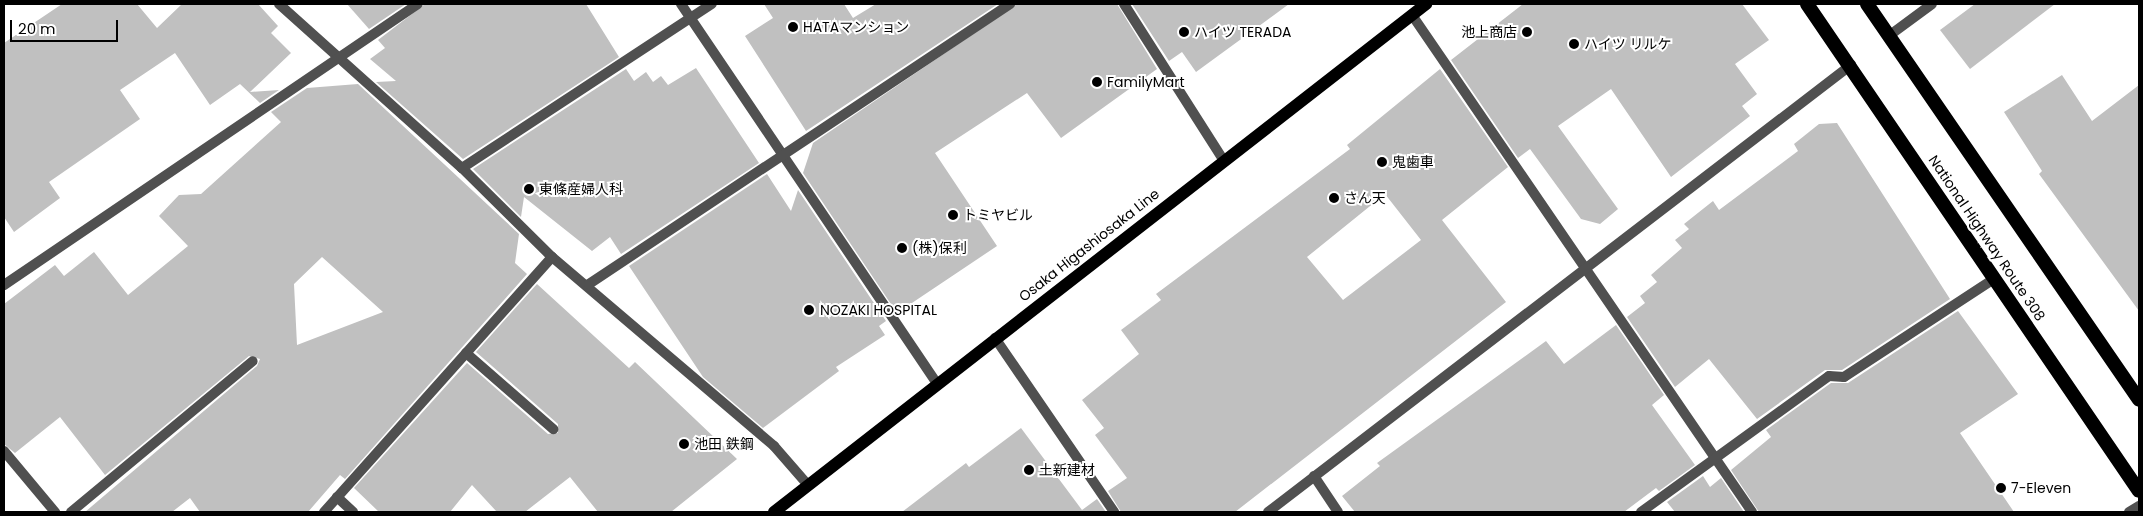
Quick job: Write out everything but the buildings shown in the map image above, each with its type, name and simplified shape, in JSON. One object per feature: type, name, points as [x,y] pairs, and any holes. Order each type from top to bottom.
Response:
[{"type":"highway","name":"National Highway Route 308","points":[[1807,4],[1851,64],[1994,279],[2139,491]]},
{"type":"highway","points":[[1867,4],[2139,400]]},
{"type":"main road","name":"Osaka Higashiosaka Line","points":[[774,512],[1426,4]]},
{"type":"street","points":[[279,4],[462,168],[552,257],[589,284],[774,446],[808,485]]},
{"type":"street","points":[[4,285],[418,4]]},
{"type":"street","points":[[681,4],[937,384]]},
{"type":"street","points":[[462,168],[712,4]]},
{"type":"street","points":[[589,284],[785,157],[1010,4]]},
{"type":"street","points":[[1124,4],[1224,161]]},
{"type":"street","points":[[1890,35],[1932,4]]},
{"type":"street","points":[[1412,15],[1752,512]]},
{"type":"street","points":[[1268,512],[1586,270],[1851,64]]},
{"type":"street","points":[[324,512],[552,257]]},
{"type":"street","points":[[1642,512],[1714,457],[1829,376],[1844,377],[1994,279]]},
{"type":"street","points":[[995,338],[1114,512]]},
{"type":"street","points":[[466,353],[552,429]]},
{"type":"street","points":[[71,512],[253,361]]},
{"type":"street","points":[[4,451],[55,512]]},
{"type":"street","points":[[1314,476],[1338,512]]},
{"type":"street","points":[[337,497],[353,512]]},
{"type":"street","points":[[2129,512],[2139,506]]},
{"type":"place","name":"HATAマンション","points":[[793,27]]},
{"type":"place","name":"ハイツ TERADA","points":[[1184,32]]},
{"type":"place","name":"池上商店","points":[[1527,32]]},
{"type":"place","name":"ハイツ リルケ","points":[[1574,44]]},
{"type":"place","name":"FamilyMart","points":[[1097,82]]},
{"type":"place","name":"鬼歯車","points":[[1382,162]]},
{"type":"place","name":"東條産婦人科","points":[[529,189]]},
{"type":"place","name":"さん天","points":[[1334,198]]},
{"type":"place","name":"トミヤビル","points":[[953,215]]},
{"type":"place","name":"(株)保利","points":[[902,248]]},
{"type":"place","name":"NOZAKI HOSPITAL","points":[[809,310]]},
{"type":"place","name":"池田 鉄鋼","points":[[684,444]]},
{"type":"place","name":"土新建材","points":[[1029,470]]},
{"type":"place","name":"7-Eleven","points":[[2001,488]]}]
